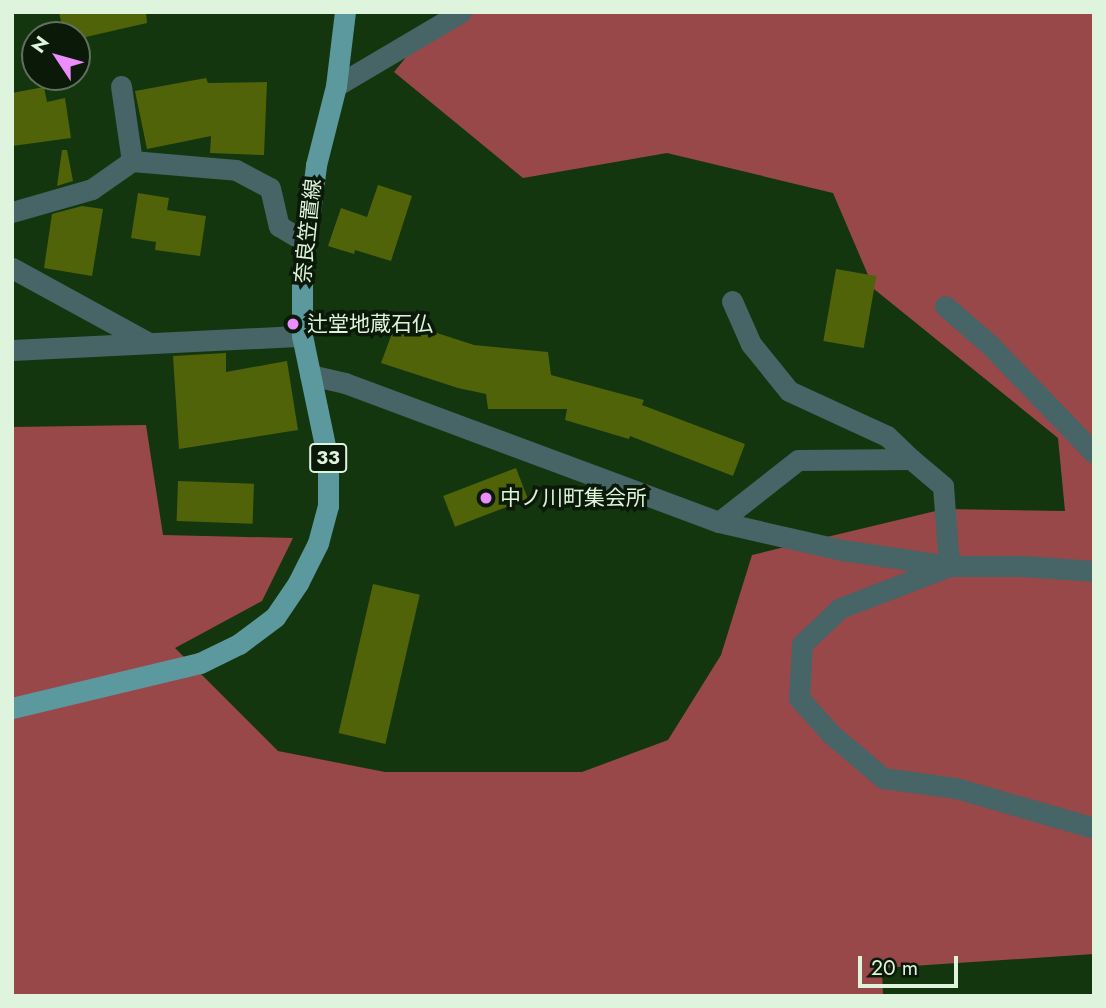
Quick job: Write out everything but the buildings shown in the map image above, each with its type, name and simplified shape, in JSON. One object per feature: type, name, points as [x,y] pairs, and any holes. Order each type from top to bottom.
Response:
[{"type":"main road","name":"奈良笠置線","points":[[12,708],[200,663],[239,644],[275,617],[298,583],[318,543],[328,506],[328,460],[302,336],[304,241],[316,166],[337,86],[345,12]]},
{"type":"street","points":[[337,86],[461,12]]},
{"type":"street","points":[[121,86],[132,162]]},
{"type":"street","points":[[12,212],[92,189],[132,162],[236,170],[270,188],[279,226],[304,241]]},
{"type":"street","points":[[12,268],[149,343]]},
{"type":"street","points":[[732,301],[751,344],[789,391],[887,436],[943,486],[949,566]]},
{"type":"street","points":[[945,306],[989,345],[1094,453]]},
{"type":"street","points":[[12,350],[302,336]]},
{"type":"street","points":[[310,375],[345,383],[719,523],[842,550],[949,566],[1024,566],[1094,571]]},
{"type":"street","points":[[719,523],[798,460],[911,459]]},
{"type":"street","points":[[949,566],[840,608],[802,644],[799,698],[831,734],[883,778],[956,788],[1094,828]]},
{"type":"shaded area","points":[[443,12],[1094,12],[1094,954],[882,968],[883,996],[12,996],[12,427],[146,425],[163,535],[293,538],[262,601],[175,648],[278,751],[385,772],[582,772],[668,740],[721,655],[752,555],[944,509],[1065,511],[1058,438],[874,289],[833,193],[667,153],[523,178],[394,72]]},
{"type":"place","name":"辻堂地蔵石仏","points":[[293,324]]},
{"type":"place","name":"中ノ川町集会所","points":[[486,498]]}]
